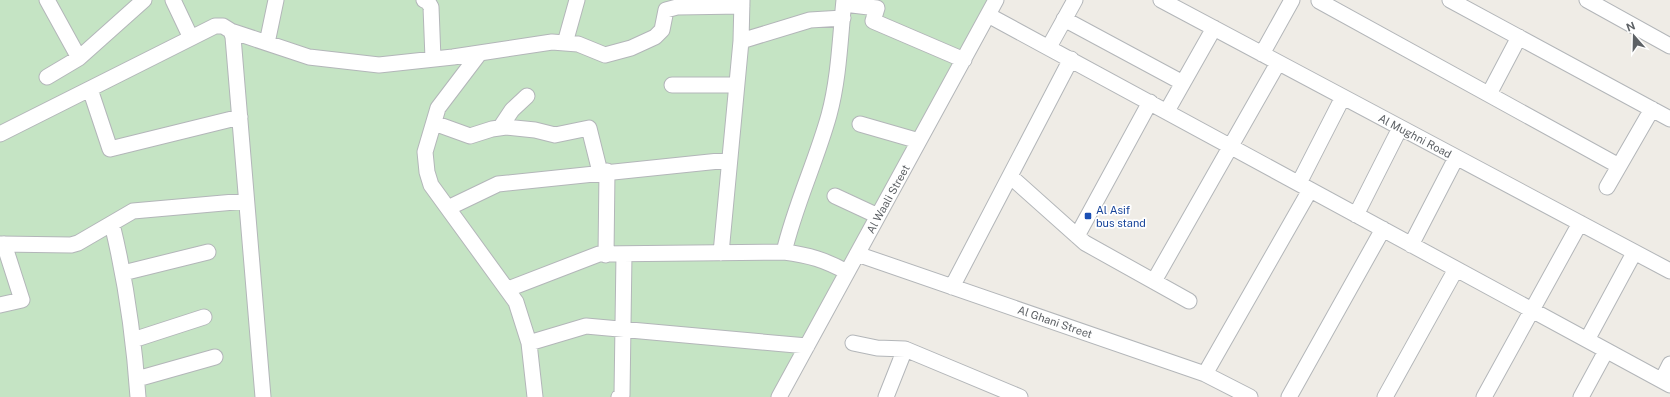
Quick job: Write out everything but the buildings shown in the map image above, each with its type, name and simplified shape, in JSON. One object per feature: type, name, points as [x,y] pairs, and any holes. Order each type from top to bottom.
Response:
[{"type":"street","points":[[47,0],[78,58]]},
{"type":"street","points":[[47,77],[78,58],[144,0]]},
{"type":"street","points":[[173,0],[191,38]]},
{"type":"street","points":[[267,43],[276,0]]},
{"type":"street","points":[[424,0],[428,2],[431,7],[433,59]]},
{"type":"street","points":[[565,43],[577,0]]},
{"type":"street","name":"Al Waali Street","points":[[779,397],[996,0]]},
{"type":"street","points":[[1049,47],[1075,0]]},
{"type":"street","name":"Al Mughni Road","points":[[1161,0],[1670,271]]},
{"type":"street","points":[[1262,54],[1292,0]]},
{"type":"street","points":[[1450,0],[1670,119]]},
{"type":"street","points":[[1587,0],[1670,46]]},
{"type":"street","points":[[1320,2],[1619,166]]},
{"type":"street","points":[[0,134],[215,26],[223,26],[231,31],[309,57],[379,65],[479,54],[552,42],[578,44],[605,55],[631,48],[655,37],[662,30],[666,10],[677,7],[742,3],[740,42],[721,253]]},
{"type":"street","points":[[740,42],[810,20],[844,7],[877,8],[873,21],[964,60]]},
{"type":"street","points":[[784,252],[789,230],[808,178],[836,88],[844,7]]},
{"type":"street","points":[[988,15],[1532,311],[1666,382],[1670,364]]},
{"type":"street","points":[[1064,19],[1183,83]]},
{"type":"street","points":[[1166,112],[1214,28]]},
{"type":"street","points":[[231,31],[233,37],[240,117],[263,397]]},
{"type":"street","points":[[1489,94],[1518,37]]},
{"type":"street","points":[[479,54],[438,108],[426,152],[426,172],[431,185],[516,302],[530,343],[535,397]]},
{"type":"street","points":[[952,286],[1071,59]]},
{"type":"street","points":[[1154,281],[1278,63]]},
{"type":"street","points":[[672,85],[736,85]]},
{"type":"street","points":[[90,89],[110,149],[240,117]]},
{"type":"street","points":[[500,128],[512,110],[527,96]]},
{"type":"street","points":[[1205,374],[1305,187],[1343,98]]},
{"type":"street","points":[[1077,236],[1150,102]]},
{"type":"street","points":[[1607,187],[1652,109]]},
{"type":"street","points":[[434,123],[470,136],[500,128],[535,130],[554,135],[589,128],[603,172],[606,254]]},
{"type":"street","points":[[860,124],[919,141]]},
{"type":"street","points":[[1356,215],[1400,128]]},
{"type":"street","points":[[1411,245],[1456,158]]},
{"type":"street","points":[[448,208],[498,184],[729,160]]},
{"type":"street","points":[[1010,176],[1085,243],[1189,301]]},
{"type":"street","points":[[835,196],[878,216]]},
{"type":"street","points":[[0,305],[22,300],[2,244],[71,245],[78,243],[133,211],[246,201]]},
{"type":"street","points":[[1484,397],[1580,223]]},
{"type":"street","points":[[112,224],[123,273],[138,397]]},
{"type":"street","points":[[1288,397],[1383,229]]},
{"type":"street","points":[[123,273],[208,252]]},
{"type":"street","points":[[508,290],[598,254],[784,252],[803,254],[826,260],[847,272]]},
{"type":"street","points":[[1587,340],[1634,253]]},
{"type":"street","points":[[619,397],[622,395],[624,254]]},
{"type":"street","name":"Al Ghani Street","points":[[857,254],[1205,374],[1250,397]]},
{"type":"street","points":[[1385,397],[1456,269]]},
{"type":"street","points":[[132,340],[204,317]]},
{"type":"street","points":[[530,343],[586,326],[807,346]]},
{"type":"street","points":[[853,343],[883,348],[905,349],[1020,397]]},
{"type":"street","points":[[886,397],[905,349]]},
{"type":"street","points":[[1581,397],[1606,351]]},
{"type":"street","points":[[137,379],[215,357]]},
{"type":"green space","points":[[0,0],[996,0],[779,397],[0,397]]},
{"type":"place","name":"Al Asif bus stand","points":[[1088,216]]}]
